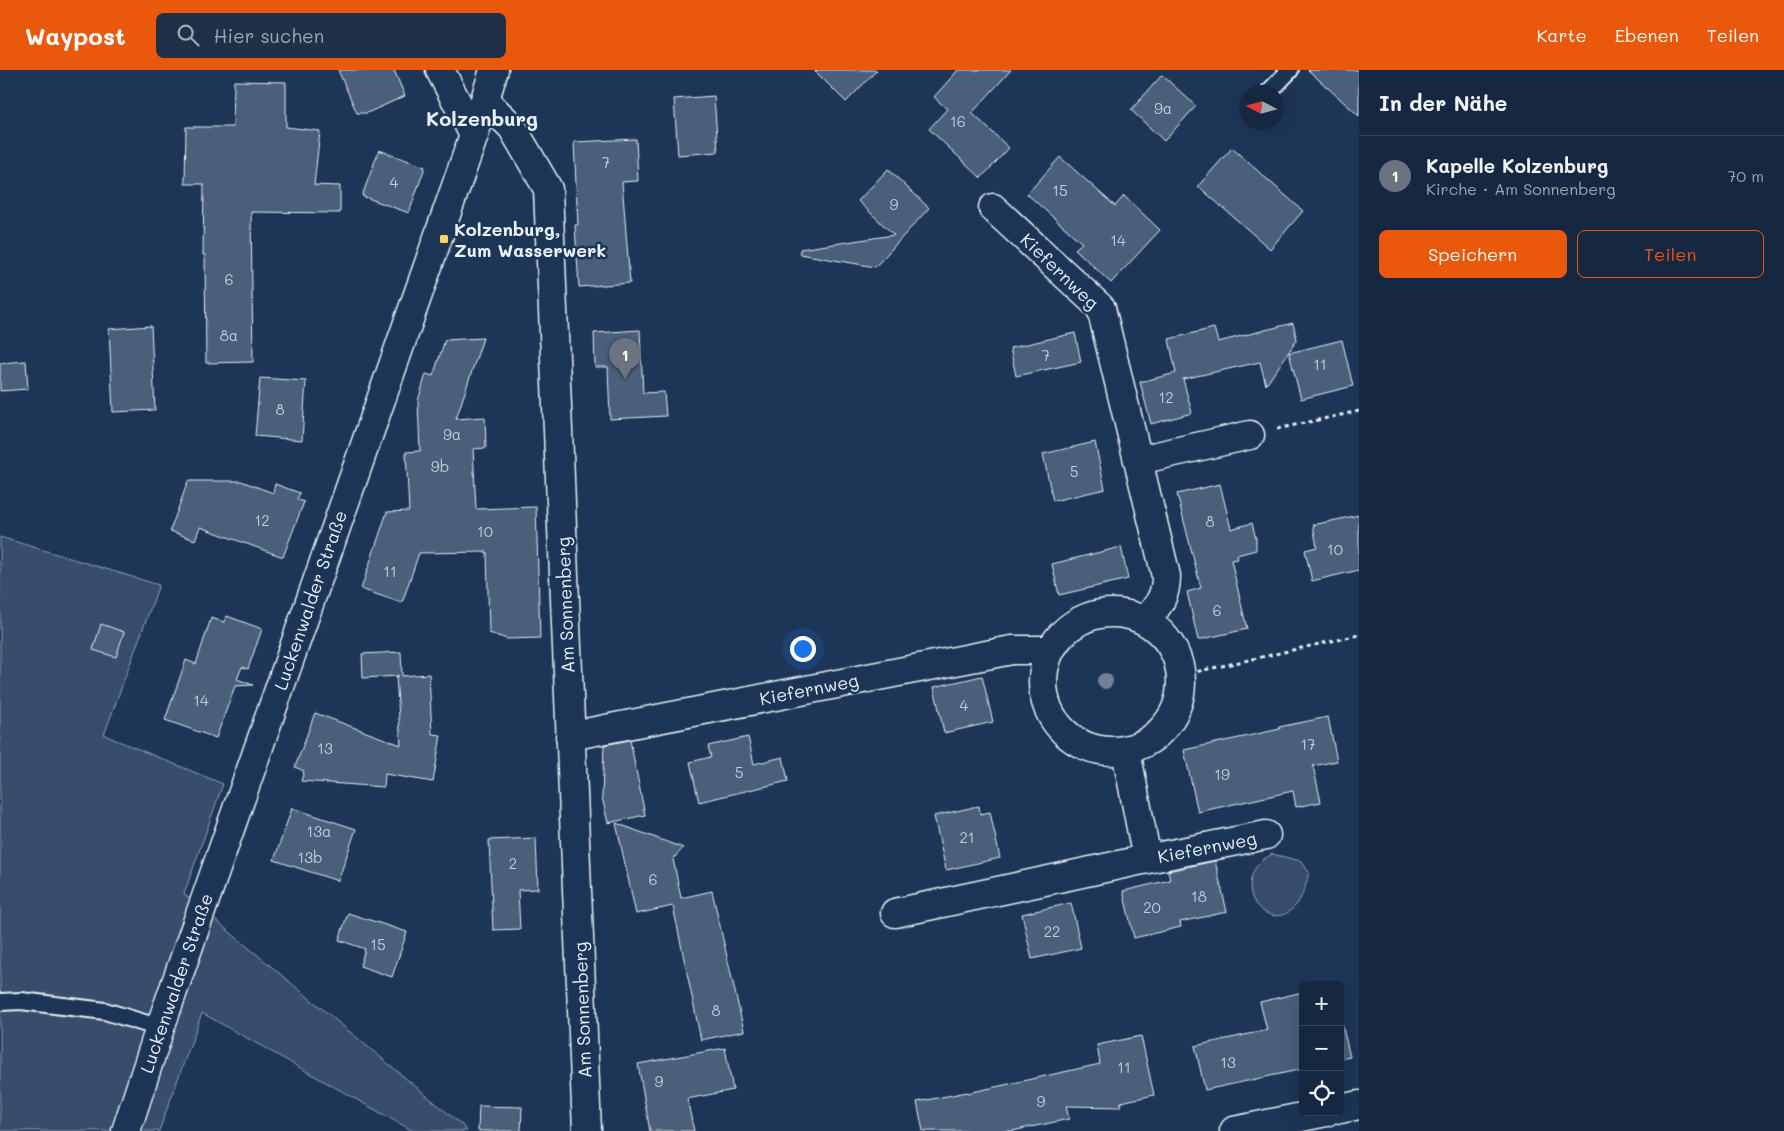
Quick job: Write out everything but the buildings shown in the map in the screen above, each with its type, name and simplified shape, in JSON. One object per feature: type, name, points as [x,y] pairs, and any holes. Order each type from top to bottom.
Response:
[{"type":"street","points":[[440,70],[474,134]]},
{"type":"street","name":"Luckenwalder Straße","points":[[126,1131],[160,1028],[474,134],[494,70]]},
{"type":"street","name":"Am Sonnenberg","points":[[485,101],[512,127],[548,189],[587,1131]]},
{"type":"street","name":"Kiefernweg","points":[[993,208],[1101,308],[1166,576],[1166,590],[1158,606],[1146,620]]},
{"type":"street","points":[[1139,460],[1250,435]]},
{"type":"street","points":[[1105,612],[1146,620],[1173,648],[1182,675],[1172,718],[1154,738],[1126,751],[1096,750],[1069,737],[1052,718],[1042,678],[1049,650],[1071,624],[1105,612]]},
{"type":"street","name":"Kiefernweg","points":[[570,736],[1012,650],[1049,650]]},
{"type":"street","name":"Kiefernweg","points":[[1126,751],[1147,858]]},
{"type":"street","name":"Kiefernweg","points":[[895,913],[1147,858],[1266,835]]},
{"type":"street","points":[[1344,1108],[1359,1106]]},
{"type":"street","points":[[1234,1131],[1307,1116]]},
{"type":"lane","points":[[1276,85],[1290,70]]},
{"type":"lane","points":[[0,1002],[21,1001],[105,1011],[160,1028]]},
{"type":"path","points":[[1250,435],[1359,411]]},
{"type":"path","points":[[1182,675],[1359,635]]},
{"type":"shaded area","points":[[0,537],[159,585],[104,735],[223,784],[184,894],[467,1131],[413,1131],[202,1013],[159,1131],[0,1131]]},
{"type":"shaded area","points":[[1272,854],[1301,861],[1309,872],[1301,897],[1290,911],[1278,916],[1266,913],[1256,905],[1251,893],[1251,878],[1259,863]]},
{"type":"place","name":"Kolzenburg, Zum Wasserwerk","points":[[444,239]]},
{"type":"place","name":"Kapelle Kolzenburg","points":[[625,379]]},
{"type":"district","name":"Kolzenburg","points":[[482,118]]}]
